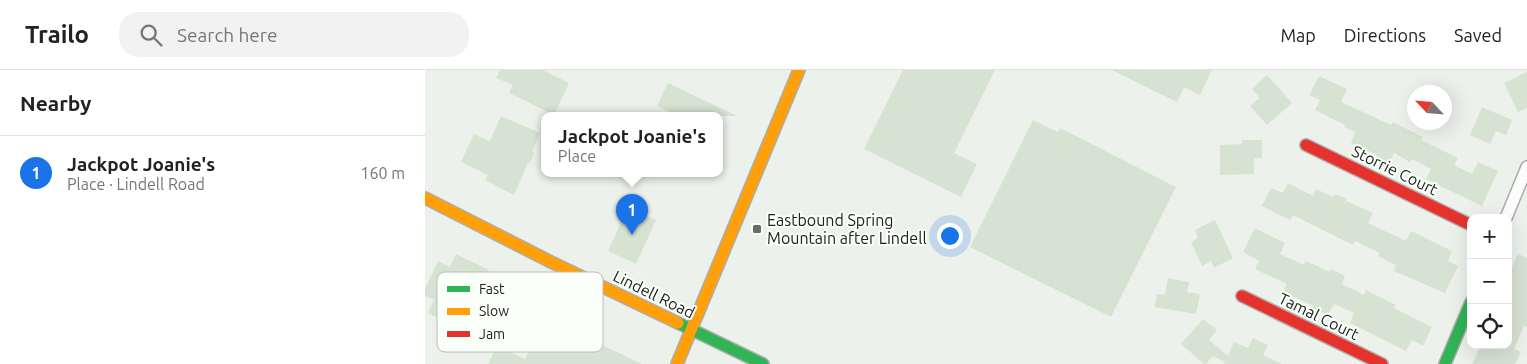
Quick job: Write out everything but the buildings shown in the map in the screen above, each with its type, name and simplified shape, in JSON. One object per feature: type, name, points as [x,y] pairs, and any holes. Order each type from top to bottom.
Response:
[{"type":"street","points":[[677,364],[799,70]]},
{"type":"street","name":"Storrie Court","points":[[1306,145],[1467,223]]},
{"type":"street","points":[[1508,214],[1527,167]]},
{"type":"street","name":"Lindell Road","points":[[425,198],[572,272]]},
{"type":"street","name":"Lindell Road","points":[[603,287],[763,364]]},
{"type":"street","name":"Tamal Court","points":[[1242,296],[1382,364]]},
{"type":"street","points":[[1445,364],[1470,304]]},
{"type":"traffic: fast","points":[[1445,364],[1470,304]]},
{"type":"traffic: fast","points":[[678,323],[763,364]]},
{"type":"traffic: slow","points":[[677,364],[799,70]]},
{"type":"traffic: slow","points":[[425,198],[572,272]]},
{"type":"traffic: slow","points":[[603,287],[678,323]]},
{"type":"traffic: jam","points":[[1306,145],[1467,223]]},
{"type":"traffic: jam","points":[[1242,296],[1382,364]]},
{"type":"place","name":"Eastbound Spring Mountain after Lindell","points":[[757,229]]},
{"type":"place","name":"Jackpot Joanie's","points":[[632,235]]}]
